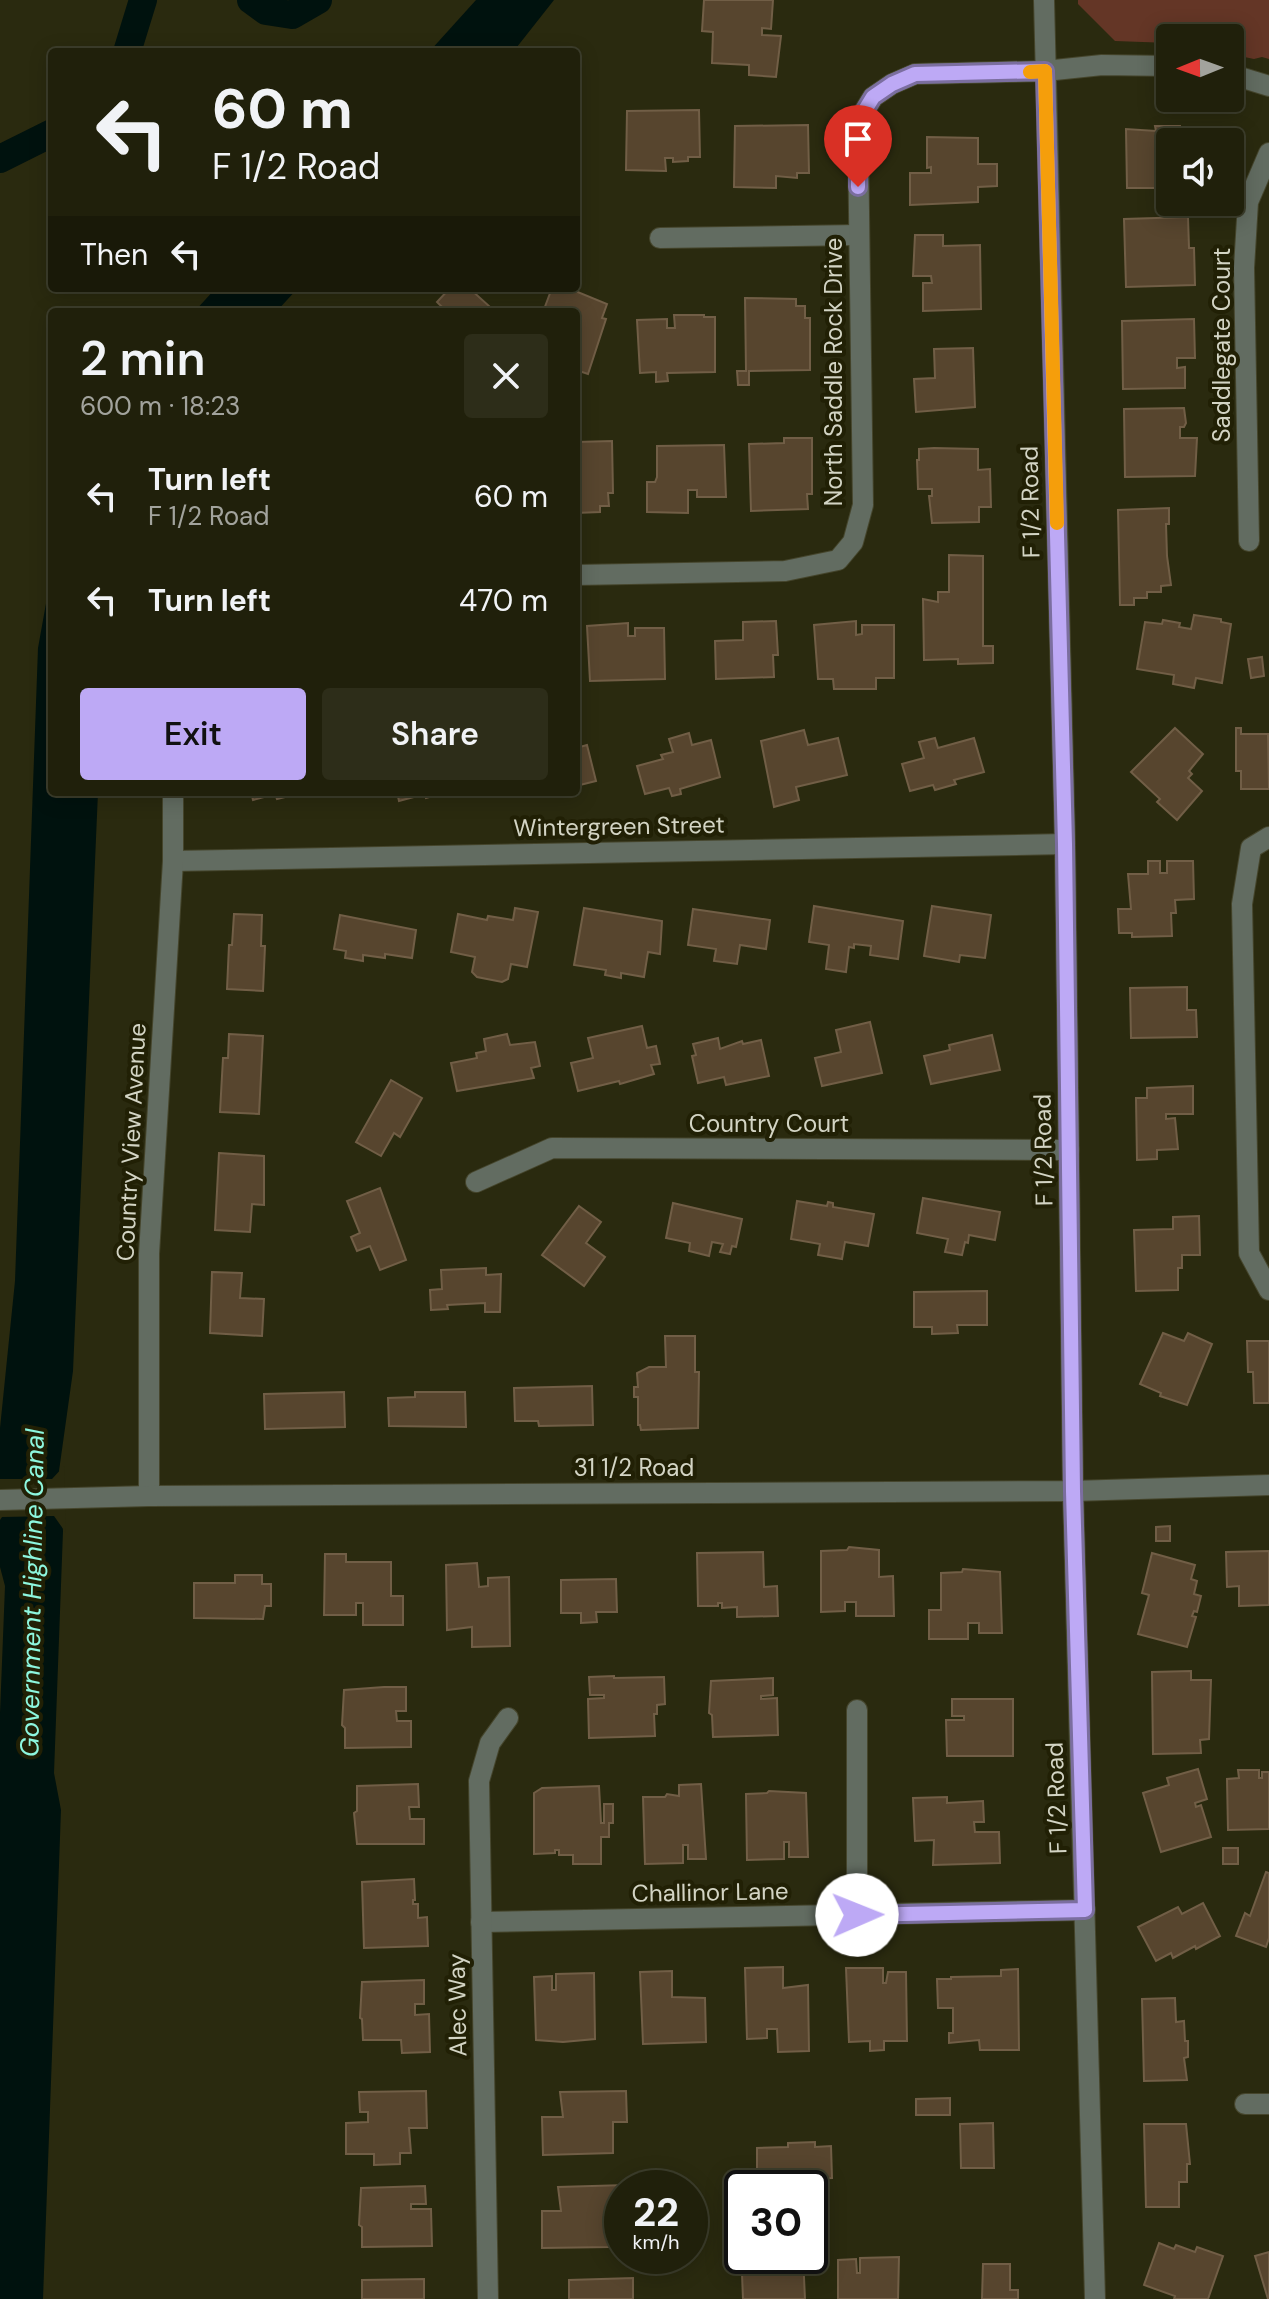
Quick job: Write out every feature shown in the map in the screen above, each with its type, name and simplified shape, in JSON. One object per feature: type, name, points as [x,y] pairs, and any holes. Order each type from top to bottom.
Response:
[{"type":"street","name":"F 1/2 Road","points":[[1044,0],[1065,844],[1073,1491],[1095,2299]]},
{"type":"street","name":"North Saddle Rock Drive","points":[[580,575],[785,571],[838,560],[853,542],[863,505],[858,138],[862,115],[873,97],[915,74],[1045,71],[1102,65],[1156,66]]},
{"type":"street","points":[[1244,78],[1269,86]]},
{"type":"street","name":"Saddlegate Court","points":[[1249,541],[1244,268],[1248,202],[1269,153]]},
{"type":"street","points":[[660,238],[858,235]]},
{"type":"street","name":"Country View Avenue","points":[[149,1496],[149,1254],[173,861],[173,796]]},
{"type":"street","points":[[1269,837],[1251,848],[1242,904],[1249,1253],[1269,1290]]},
{"type":"street","name":"Wintergreen Street","points":[[173,861],[1065,844]]},
{"type":"street","name":"Country Court","points":[[476,1182],[552,1148],[1069,1150]]},
{"type":"street","name":"31 1/2 Road","points":[[0,1500],[149,1496],[1073,1491],[1269,1485]]},
{"type":"street","points":[[857,1710],[857,1915]]},
{"type":"street","name":"Alec Way","points":[[488,2299],[479,1781],[490,1743],[508,1718]]},
{"type":"street","name":"Challinor Lane","points":[[481,1922],[1085,1910]]},
{"type":"street","points":[[1245,2104],[1269,2104]]},
{"type":"shaded area","points":[[1078,0],[1269,0],[1269,59],[1244,57],[1244,24],[1156,24],[1156,42],[1115,41],[1078,4]]},
{"type":"water","points":[[476,0],[554,0],[516,48],[433,48]]},
{"type":"water","points":[[212,292],[294,292],[280,308],[198,308]]},
{"type":"water","name":"Government Highline Canal","points":[[48,592],[48,796],[98,796],[73,1371],[59,1471],[63,1531],[54,1773],[61,1810],[43,2299],[0,2299],[0,1713],[5,1586],[0,1567],[0,1428],[15,1281],[38,648]]},
{"type":"pier","points":[[64,1466],[66,1533],[54,1516],[2,1517],[0,1520],[0,1479],[52,1479]]},
{"type":"building","points":[[704,0],[773,0],[771,29],[762,28],[762,35],[781,36],[776,77],[749,75],[749,65],[712,63],[713,32],[702,31]]},
{"type":"building","points":[[699,110],[700,157],[673,162],[673,158],[665,158],[666,171],[626,170],[627,111]]},
{"type":"building","points":[[808,125],[809,173],[797,173],[797,178],[776,176],[776,188],[734,187],[735,126]]},
{"type":"building","points":[[1155,126],[1180,126],[1156,128],[1156,131]]},
{"type":"building","points":[[1126,129],[1156,131],[1156,188],[1127,188]]},
{"type":"building","points":[[927,137],[978,138],[978,164],[997,164],[997,186],[978,187],[978,202],[910,205],[910,173],[931,173],[931,167],[927,168]]},
{"type":"building","points":[[1188,217],[1189,248],[1194,248],[1195,285],[1126,287],[1124,219]]},
{"type":"building","points":[[915,235],[943,235],[943,246],[980,245],[981,309],[923,311],[923,283],[932,283],[931,276],[913,276]]},
{"type":"building","points":[[446,292],[473,292],[489,306],[443,308],[437,302]]},
{"type":"building","points":[[550,292],[578,292],[607,304],[602,318],[606,319],[588,374],[580,371],[580,308],[544,308]]},
{"type":"building","points":[[745,298],[796,299],[796,306],[805,306],[805,318],[810,318],[810,370],[749,371],[749,385],[738,385],[737,371],[746,371]]},
{"type":"building","points":[[674,315],[715,317],[715,372],[667,373],[668,381],[656,382],[656,372],[640,373],[637,320],[667,319],[667,328],[675,328]]},
{"type":"building","points":[[1194,319],[1195,358],[1177,358],[1177,368],[1185,367],[1185,388],[1123,389],[1122,321]]},
{"type":"building","points":[[973,348],[975,407],[916,412],[914,379],[935,378],[934,349]]},
{"type":"building","points":[[1184,408],[1186,423],[1180,427],[1180,438],[1197,438],[1195,476],[1125,477],[1124,409]]},
{"type":"building","points":[[784,438],[812,438],[812,494],[807,494],[808,509],[751,511],[749,444],[784,443]]},
{"type":"building","points":[[612,441],[613,493],[608,493],[609,506],[600,506],[600,512],[580,513],[580,442]]},
{"type":"building","points":[[724,445],[726,497],[697,497],[697,490],[688,490],[688,513],[647,512],[647,482],[655,482],[657,477],[657,446]]},
{"type":"building","points":[[919,449],[978,449],[978,470],[990,469],[991,507],[979,507],[979,522],[932,523],[929,496],[932,496],[932,489],[918,489],[917,460]]},
{"type":"building","points":[[1169,508],[1169,524],[1166,524],[1171,585],[1161,586],[1161,592],[1147,592],[1147,598],[1134,598],[1134,605],[1120,605],[1118,510]]},
{"type":"building","points":[[949,555],[983,556],[983,646],[993,646],[993,663],[958,664],[958,659],[924,660],[923,599],[938,602],[938,592],[949,592]]},
{"type":"building","points":[[1194,615],[1221,619],[1221,622],[1231,624],[1222,683],[1196,678],[1194,688],[1173,684],[1174,675],[1137,669],[1145,622],[1162,624],[1163,620],[1191,629]]},
{"type":"building","points":[[776,621],[778,655],[773,655],[774,677],[716,679],[715,641],[743,640],[743,622]]},
{"type":"building","points":[[856,621],[856,635],[862,634],[862,625],[894,625],[894,678],[876,678],[876,689],[834,689],[833,679],[818,679],[814,625]]},
{"type":"building","points":[[628,623],[628,636],[635,636],[635,628],[664,628],[665,679],[590,681],[587,626]]},
{"type":"building","points":[[1262,657],[1264,676],[1251,678],[1248,659]]},
{"type":"building","points":[[1175,728],[1203,754],[1189,771],[1192,774],[1188,778],[1202,791],[1177,820],[1131,772]]},
{"type":"building","points":[[1236,728],[1241,728],[1241,734],[1268,734],[1269,789],[1241,789],[1241,771],[1236,771]]},
{"type":"building","points":[[804,730],[808,745],[838,738],[847,775],[796,787],[799,800],[774,807],[761,741]]},
{"type":"building","points":[[689,733],[692,745],[711,740],[720,777],[680,789],[681,794],[672,796],[669,788],[645,794],[637,766],[663,759],[661,755],[673,752],[669,739]]},
{"type":"building","points":[[935,738],[938,748],[974,738],[984,772],[954,780],[956,784],[935,790],[933,785],[910,791],[902,764],[924,758],[919,742]]},
{"type":"building","points":[[587,745],[596,781],[580,785],[580,747]]},
{"type":"building","points":[[398,796],[418,796],[399,801]]},
{"type":"building","points":[[1148,861],[1160,861],[1160,873],[1167,873],[1167,861],[1193,861],[1194,899],[1175,900],[1176,913],[1171,913],[1172,936],[1132,937],[1132,933],[1119,933],[1118,909],[1131,909],[1128,874],[1148,874]]},
{"type":"building","points":[[814,906],[903,921],[898,959],[870,955],[871,946],[854,944],[854,948],[849,947],[846,972],[826,969],[829,945],[809,942]]},
{"type":"building","points":[[932,906],[991,915],[985,958],[960,955],[959,962],[924,956]]},
{"type":"building","points":[[515,908],[538,912],[527,967],[511,964],[508,979],[502,982],[477,977],[472,972],[475,957],[451,952],[458,914],[487,920],[488,916],[513,920]]},
{"type":"building","points":[[584,908],[662,921],[660,954],[648,952],[644,977],[621,973],[621,978],[605,975],[606,970],[574,965]]},
{"type":"building","points":[[693,909],[770,920],[766,949],[740,945],[737,964],[714,961],[716,949],[688,945]]},
{"type":"building","points":[[234,914],[262,915],[261,946],[265,946],[263,991],[227,989]]},
{"type":"building","points":[[340,915],[416,930],[412,958],[385,954],[385,958],[363,955],[363,961],[345,958],[346,951],[334,949]]},
{"type":"building","points":[[1187,987],[1187,1010],[1196,1010],[1197,1037],[1131,1038],[1130,988]]},
{"type":"building","points":[[870,1022],[882,1073],[822,1086],[815,1058],[841,1052],[836,1030]]},
{"type":"building","points":[[642,1026],[647,1048],[656,1046],[660,1064],[651,1065],[654,1074],[578,1091],[571,1063],[593,1058],[588,1038]]},
{"type":"building","points":[[229,1034],[263,1036],[259,1114],[220,1112],[223,1058],[228,1058]]},
{"type":"building","points":[[507,1034],[510,1045],[535,1042],[540,1066],[531,1068],[534,1078],[457,1091],[451,1063],[477,1058],[476,1053],[486,1051],[484,1039]]},
{"type":"building","points":[[992,1035],[1000,1070],[931,1084],[924,1056],[950,1050],[949,1045]]},
{"type":"building","points":[[718,1038],[720,1049],[742,1041],[743,1044],[761,1040],[769,1076],[726,1085],[724,1077],[698,1083],[692,1056],[696,1055],[693,1044]]},
{"type":"building","points":[[391,1080],[422,1098],[400,1137],[394,1133],[381,1156],[356,1142]]},
{"type":"building","points":[[1193,1086],[1193,1114],[1166,1114],[1166,1119],[1175,1118],[1178,1149],[1157,1150],[1157,1159],[1137,1160],[1136,1098],[1147,1098],[1147,1088]]},
{"type":"building","points":[[219,1153],[264,1156],[264,1205],[252,1204],[250,1232],[215,1230]]},
{"type":"building","points":[[380,1188],[406,1260],[380,1270],[370,1246],[357,1251],[351,1237],[360,1233],[347,1201]]},
{"type":"building","points":[[923,1198],[1000,1212],[995,1240],[969,1235],[962,1255],[945,1252],[948,1239],[917,1233]]},
{"type":"building","points":[[797,1201],[827,1206],[828,1202],[833,1203],[833,1207],[874,1214],[868,1246],[845,1242],[842,1259],[818,1255],[820,1244],[791,1239]]},
{"type":"building","points":[[673,1203],[742,1219],[736,1247],[732,1246],[730,1254],[720,1252],[723,1244],[712,1242],[709,1256],[689,1251],[690,1243],[666,1238]]},
{"type":"building","points":[[579,1206],[601,1222],[586,1243],[605,1257],[584,1286],[542,1255]]},
{"type":"building","points":[[1199,1216],[1200,1255],[1182,1255],[1182,1268],[1178,1268],[1178,1290],[1136,1291],[1134,1230],[1173,1229],[1173,1217]]},
{"type":"building","points":[[486,1268],[486,1275],[501,1274],[500,1312],[485,1312],[485,1303],[447,1305],[448,1309],[431,1310],[430,1290],[442,1289],[441,1270]]},
{"type":"building","points":[[212,1272],[242,1273],[240,1298],[264,1299],[262,1336],[210,1333]]},
{"type":"building","points":[[987,1291],[987,1325],[957,1325],[958,1333],[932,1334],[932,1327],[914,1327],[914,1292]]},
{"type":"building","points":[[1163,1333],[1184,1341],[1188,1333],[1212,1344],[1187,1405],[1160,1396],[1161,1393],[1140,1384]]},
{"type":"building","points":[[665,1336],[695,1336],[695,1372],[699,1372],[698,1428],[641,1430],[638,1425],[638,1397],[634,1397],[634,1387],[638,1387],[637,1373],[649,1367],[666,1367]]},
{"type":"building","points":[[1247,1341],[1269,1341],[1269,1403],[1254,1403],[1253,1372],[1248,1372]]},
{"type":"building","points":[[592,1386],[593,1425],[539,1426],[538,1421],[515,1421],[514,1388]]},
{"type":"building","points":[[344,1392],[345,1427],[265,1429],[264,1394]]},
{"type":"building","points":[[415,1392],[465,1392],[466,1427],[389,1426],[388,1398],[415,1397]]},
{"type":"building","points":[[1170,1526],[1170,1541],[1156,1541],[1156,1527]]},
{"type":"building","points":[[849,1547],[879,1550],[879,1577],[893,1576],[894,1616],[856,1616],[856,1602],[845,1602],[845,1611],[821,1612],[821,1551],[847,1550]]},
{"type":"building","points":[[1269,1551],[1269,1605],[1239,1606],[1239,1586],[1227,1587],[1226,1552]]},
{"type":"building","points":[[763,1552],[764,1587],[777,1586],[778,1616],[737,1617],[737,1607],[722,1608],[722,1603],[718,1606],[698,1606],[697,1553]]},
{"type":"building","points":[[1152,1553],[1195,1565],[1191,1579],[1197,1581],[1194,1594],[1201,1596],[1197,1612],[1194,1611],[1192,1616],[1196,1617],[1187,1647],[1138,1634],[1149,1595],[1142,1593]]},
{"type":"building","points":[[325,1554],[346,1554],[346,1562],[391,1562],[391,1596],[403,1596],[403,1625],[363,1625],[363,1603],[356,1603],[356,1615],[324,1615]]},
{"type":"building","points":[[477,1563],[479,1587],[488,1586],[488,1578],[509,1577],[510,1646],[472,1647],[472,1627],[447,1630],[446,1565]]},
{"type":"building","points":[[963,1569],[1000,1572],[1002,1633],[979,1633],[979,1623],[968,1623],[968,1639],[929,1639],[929,1610],[941,1610],[941,1573],[962,1572]]},
{"type":"building","points":[[235,1575],[262,1575],[262,1584],[271,1584],[271,1606],[265,1606],[263,1619],[194,1618],[194,1583],[235,1583]]},
{"type":"building","points":[[616,1579],[617,1612],[596,1612],[597,1622],[581,1623],[581,1613],[561,1613],[561,1580]]},
{"type":"building","points":[[1191,1671],[1191,1680],[1211,1680],[1209,1739],[1200,1740],[1201,1753],[1153,1754],[1152,1672]]},
{"type":"building","points":[[589,1677],[664,1677],[665,1704],[657,1705],[657,1714],[654,1714],[655,1736],[589,1738],[588,1699],[604,1698],[604,1695],[590,1695]]},
{"type":"building","points":[[773,1678],[773,1695],[761,1696],[761,1699],[777,1698],[778,1735],[713,1737],[712,1715],[709,1713],[711,1681]]},
{"type":"building","points":[[406,1687],[406,1711],[396,1711],[397,1721],[411,1721],[411,1747],[345,1748],[345,1728],[342,1725],[344,1690]]},
{"type":"building","points":[[952,1699],[1013,1699],[1013,1756],[947,1756],[946,1720],[964,1720],[964,1716],[952,1716]]},
{"type":"building","points":[[1198,1769],[1207,1799],[1195,1803],[1196,1807],[1201,1805],[1211,1837],[1161,1852],[1143,1793],[1169,1785],[1167,1778]]},
{"type":"building","points":[[1238,1770],[1259,1770],[1259,1778],[1262,1778],[1262,1772],[1269,1772],[1269,1829],[1228,1830],[1227,1779],[1239,1778]]},
{"type":"building","points":[[418,1784],[419,1807],[409,1807],[410,1819],[424,1819],[424,1844],[357,1844],[354,1813],[357,1811],[357,1786]]},
{"type":"building","points":[[701,1784],[706,1859],[688,1859],[688,1845],[683,1845],[683,1863],[645,1864],[643,1797],[679,1796],[679,1785]]},
{"type":"building","points":[[599,1786],[601,1823],[604,1823],[604,1804],[613,1804],[609,1837],[601,1837],[601,1864],[573,1864],[573,1855],[559,1855],[559,1850],[534,1854],[534,1793],[542,1788]]},
{"type":"building","points":[[769,1791],[806,1793],[808,1857],[789,1857],[789,1842],[784,1842],[784,1859],[747,1860],[746,1794]]},
{"type":"building","points":[[947,1797],[947,1803],[983,1801],[984,1822],[974,1822],[975,1832],[999,1832],[1000,1863],[933,1865],[934,1840],[915,1841],[913,1798]]},
{"type":"building","points":[[1223,1848],[1238,1848],[1238,1864],[1223,1864]]},
{"type":"building","points":[[1266,1872],[1269,1873],[1269,1938],[1266,1947],[1236,1936],[1245,1913],[1250,1916]]},
{"type":"building","points":[[414,1879],[413,1904],[418,1904],[418,1918],[427,1917],[428,1946],[364,1948],[362,1882]]},
{"type":"building","points":[[1203,1903],[1220,1936],[1173,1958],[1171,1953],[1156,1961],[1138,1927],[1178,1907],[1182,1914]]},
{"type":"building","points":[[783,1967],[783,1988],[808,1985],[809,2051],[778,2052],[777,2029],[767,2029],[767,2038],[747,2039],[745,1968]]},
{"type":"building","points":[[846,1968],[883,1968],[883,1983],[886,1983],[888,1972],[906,1972],[907,2041],[884,2041],[884,2050],[870,2051],[870,2041],[849,2042]]},
{"type":"building","points":[[1018,1969],[1019,2050],[980,2050],[979,2040],[949,2043],[949,2033],[953,2033],[953,2008],[938,2008],[937,1979],[1001,1976],[1001,1970]]},
{"type":"building","points":[[672,1971],[672,1997],[705,1998],[706,2042],[643,2044],[640,1972]]},
{"type":"building","points":[[594,1973],[595,2039],[563,2042],[536,2040],[534,1977],[552,1976],[552,1990],[556,1990],[556,1974]]},
{"type":"building","points":[[424,1980],[424,2004],[415,2004],[415,2015],[429,2014],[430,2052],[402,2053],[401,2040],[363,2040],[360,2018],[362,1982]]},
{"type":"building","points":[[1175,1998],[1176,2022],[1184,2021],[1185,2041],[1188,2041],[1188,2057],[1184,2058],[1187,2080],[1144,2081],[1142,1999]]},
{"type":"building","points":[[426,2091],[427,2128],[409,2128],[411,2153],[400,2153],[400,2164],[374,2165],[374,2154],[346,2154],[346,2123],[368,2122],[368,2112],[360,2112],[359,2092]]},
{"type":"building","points":[[626,2091],[627,2122],[613,2122],[613,2153],[543,2155],[542,2117],[563,2117],[560,2092]]},
{"type":"building","points":[[950,2098],[950,2115],[916,2115],[916,2099]]},
{"type":"building","points":[[993,2123],[994,2168],[961,2168],[960,2124]]},
{"type":"building","points":[[1144,2124],[1186,2124],[1190,2164],[1187,2164],[1187,2182],[1179,2182],[1179,2207],[1146,2207]]},
{"type":"building","points":[[815,2142],[815,2147],[831,2146],[832,2178],[828,2178],[828,2170],[757,2170],[757,2148],[788,2147],[788,2143]]},
{"type":"building","points":[[425,2186],[426,2204],[411,2204],[411,2209],[431,2209],[432,2246],[362,2247],[362,2227],[359,2225],[361,2188]]},
{"type":"building","points":[[604,2186],[604,2247],[542,2248],[542,2211],[561,2211],[558,2187]]},
{"type":"building","points":[[1159,2243],[1195,2252],[1197,2247],[1223,2256],[1208,2299],[1174,2299],[1175,2296],[1144,2285]]},
{"type":"building","points":[[1269,2252],[1269,2299],[1268,2299],[1255,2256]]},
{"type":"building","points":[[899,2257],[898,2299],[838,2299],[838,2260],[856,2259],[857,2273],[860,2273],[860,2258]]},
{"type":"building","points":[[983,2264],[1010,2264],[1010,2290],[1018,2290],[1018,2299],[982,2299]]},
{"type":"building","points":[[742,2274],[804,2274],[805,2299],[743,2299]]},
{"type":"building","points":[[633,2278],[633,2299],[569,2299],[569,2280]]},
{"type":"building","points":[[424,2279],[424,2299],[362,2299],[362,2280]]},
{"type":"waterway","points":[[128,48],[143,0]]},
{"type":"waterway","points":[[251,0],[266,11],[292,15],[318,0]]},
{"type":"waterway","points":[[0,159],[48,135]]},
{"type":"slow traffic","points":[[1030,72],[1045,71],[1057,523]]},
{"type":"route","points":[[857,1915],[1085,1910],[1073,1491],[1065,844],[1045,71],[915,74],[892,84],[873,97],[862,115],[858,138],[858,187]]}]
